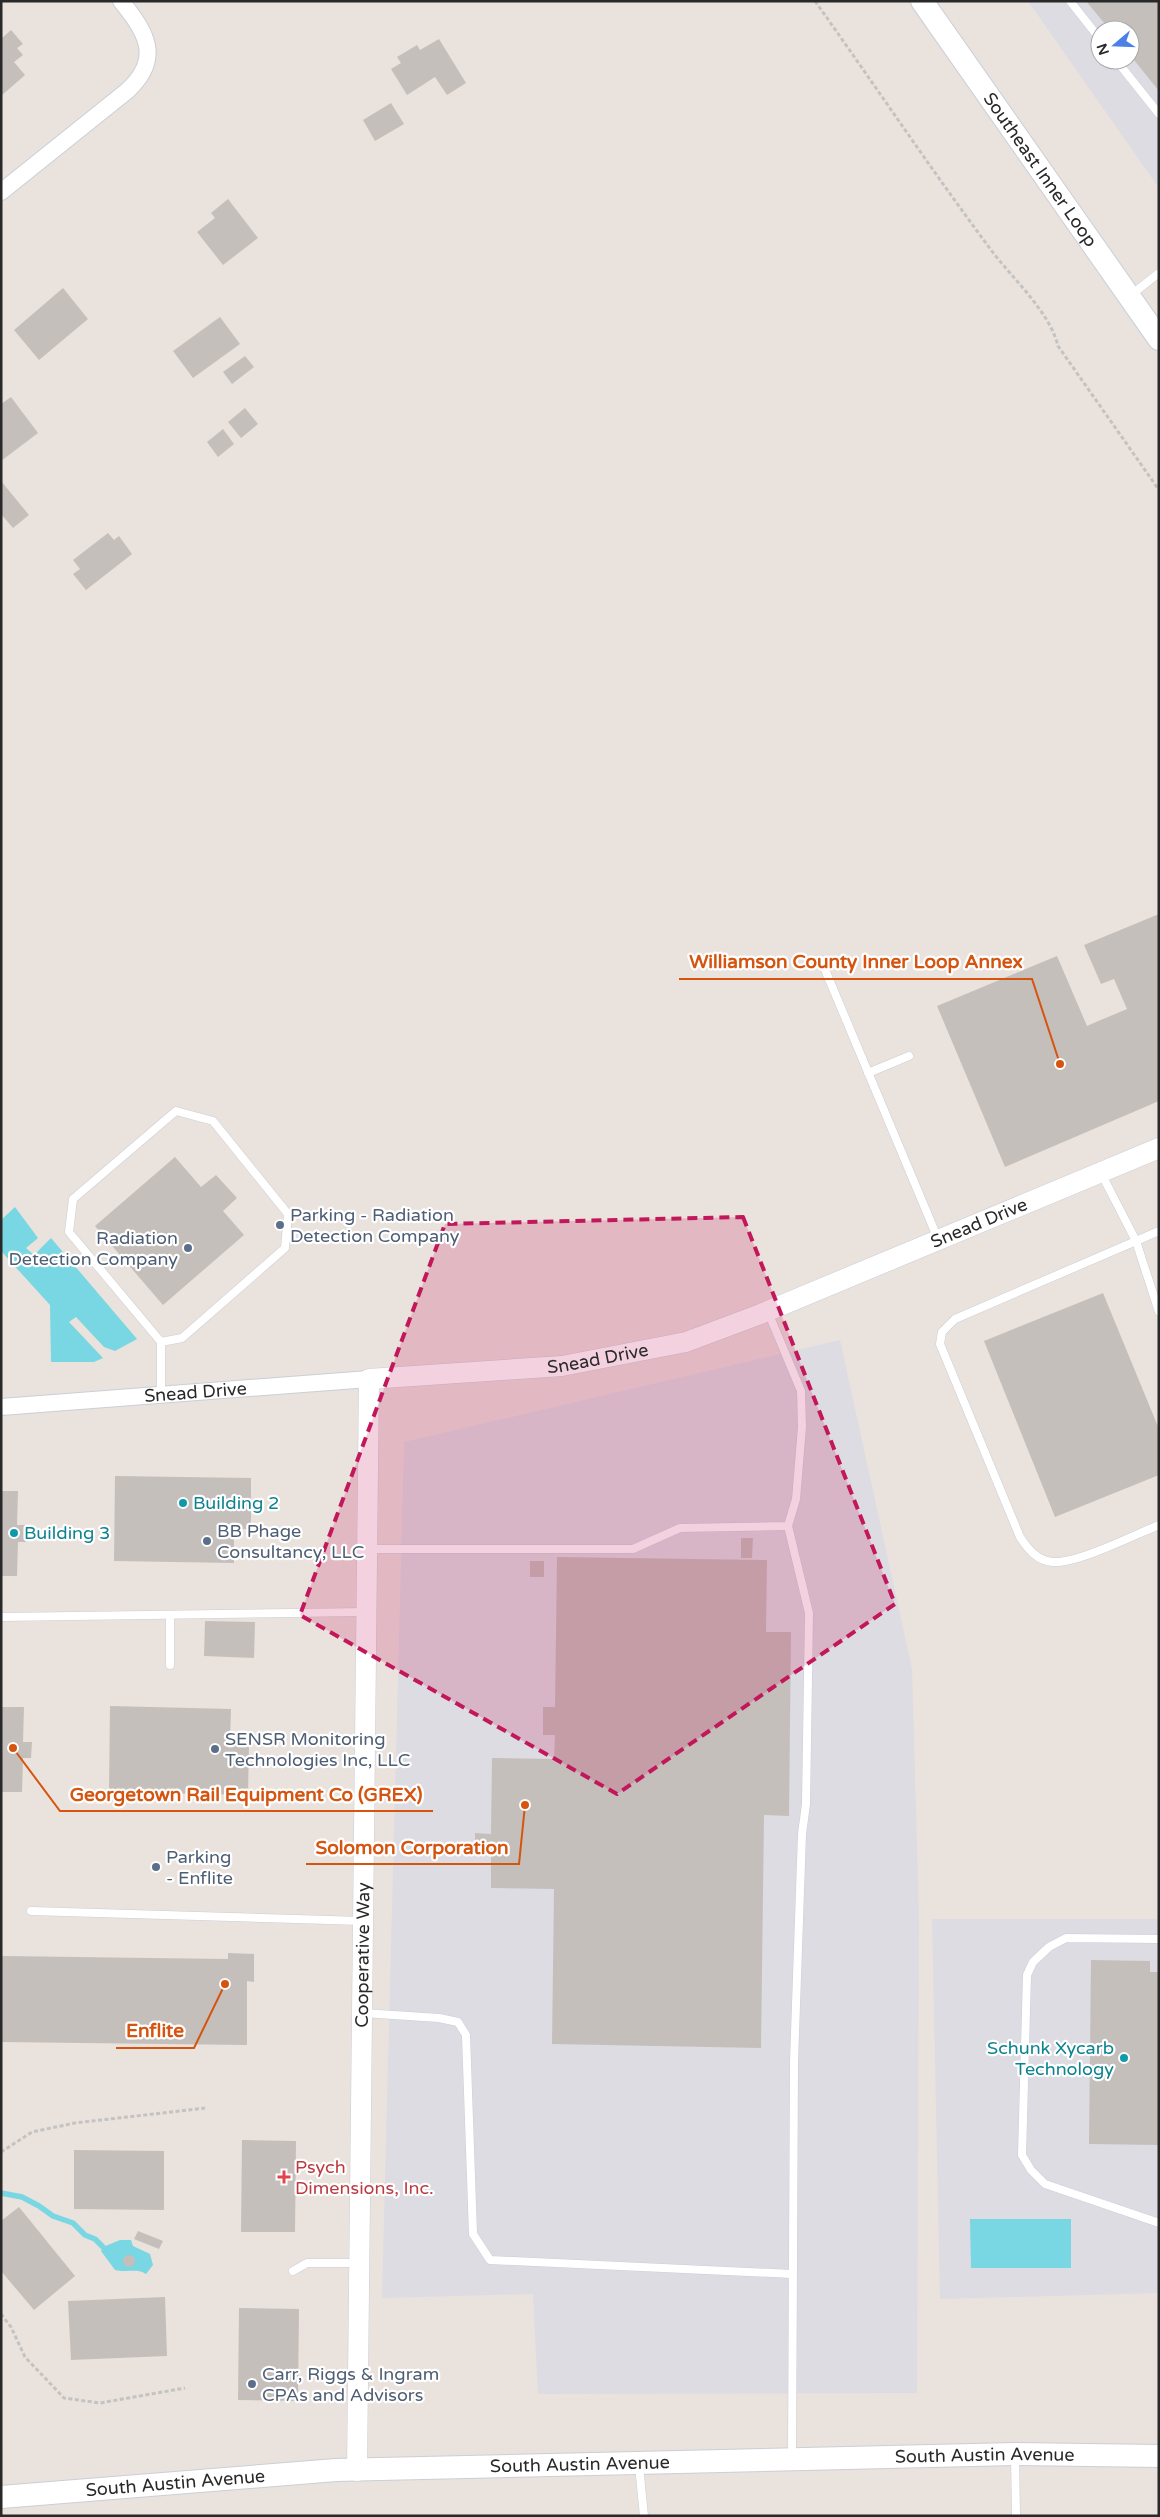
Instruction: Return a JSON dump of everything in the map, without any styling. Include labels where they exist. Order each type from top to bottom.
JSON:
[{"type":"main road","name":"Southeast Inner Loop","points":[[922,1],[1159,339]]},
{"type":"main road","name":"South Austin Avenue","points":[[1,2496],[336,2470],[1015,2454],[1159,2456]]},
{"type":"street","points":[[1,192],[129,89],[140,77],[146,62],[147,46],[144,31],[121,1]]},
{"type":"street","name":"Snead Drive","points":[[1,1407],[562,1366],[686,1342],[768,1311],[1159,1148]]},
{"type":"street","name":"Cooperative Way","points":[[357,2471],[368,1379]]},
{"type":"lane","points":[[1070,1],[1090,26]]},
{"type":"lane","points":[[1124,70],[1159,114]]},
{"type":"lane","points":[[1129,296],[1159,273]]},
{"type":"lane","points":[[821,960],[938,1239]]},
{"type":"lane","points":[[868,1073],[909,1056]]},
{"type":"lane","points":[[161,1342],[182,1338],[285,1248],[288,1214],[213,1121],[176,1111],[73,1199],[69,1232],[161,1342],[161,1395]]},
{"type":"lane","points":[[1100,1171],[1136,1241],[1159,1312]]},
{"type":"lane","points":[[1159,1231],[954,1319],[942,1332],[940,1344],[1020,1538],[1033,1555],[1051,1562],[1068,1561],[1159,1525]]},
{"type":"lane","points":[[768,1311],[801,1391],[802,1427],[796,1499],[788,1526],[808,1613],[806,1804],[802,1834],[794,2062],[792,2460]]},
{"type":"lane","points":[[366,1549],[633,1548],[680,1528],[788,1526]]},
{"type":"lane","points":[[1,1617],[365,1612]]},
{"type":"lane","points":[[170,1615],[170,1665]]},
{"type":"lane","points":[[31,1911],[362,1921]]},
{"type":"lane","points":[[1159,1939],[1066,1938],[1049,1947],[1033,1962],[1027,1975],[1022,2155],[1031,2170],[1045,2184],[1159,2223]]},
{"type":"lane","points":[[362,2013],[439,2018],[458,2022],[466,2035],[473,2234],[490,2260],[792,2274]]},
{"type":"lane","points":[[293,2270],[307,2263],[359,2263]]},
{"type":"lane","points":[[1015,2454],[1016,2516]]},
{"type":"lane","points":[[638,2464],[644,2516]]},
{"type":"path","points":[[815,1],[991,250],[1046,320],[1054,332],[1058,346],[1159,490]]},
{"type":"path","points":[[1,2152],[32,2132],[75,2123],[205,2108]]},
{"type":"path","points":[[1,2314],[10,2327],[25,2357],[64,2398],[100,2403],[185,2388]]},
{"type":"highlighted area","points":[[743,1217],[895,1604],[617,1794],[300,1615],[445,1224]]},
{"type":"shaded area","points":[[1028,1],[1159,1],[1159,188]]},
{"type":"shaded area","points":[[840,1340],[912,1669],[919,1918],[917,2393],[538,2394],[533,2294],[382,2298],[404,1442]]},
{"type":"shaded area","points":[[932,1919],[1159,1919],[1159,2293],[940,2299]]},
{"type":"water","points":[[15,1207],[38,1238],[26,1248],[34,1255],[51,1238],[137,1339],[115,1351],[104,1347],[76,1317],[69,1322],[103,1358],[94,1362],[51,1362],[50,1305],[1,1251],[1,1220]]},
{"type":"water","points":[[970,2219],[1071,2219],[1071,2268],[971,2268]]},
{"type":"water","points":[[120,2240],[131,2240],[133,2246],[150,2254],[153,2265],[146,2274],[139,2271],[115,2270],[101,2251],[103,2247]]},
{"type":"building","points":[[1086,1],[1159,1],[1159,91],[1140,67],[1140,20],[1102,20]]},
{"type":"building","points":[[11,30],[23,44],[17,48],[23,55],[14,62],[25,75],[1,96],[1,39]]},
{"type":"building","points":[[439,39],[466,83],[447,95],[435,77],[407,95],[391,69],[401,63],[397,57],[417,45],[420,50]]},
{"type":"building","points":[[391,103],[404,124],[375,141],[363,120]]},
{"type":"building","points":[[228,199],[258,238],[223,265],[197,232],[215,218],[211,213]]},
{"type":"building","points":[[63,288],[88,319],[39,360],[14,330]]},
{"type":"building","points":[[220,317],[240,344],[193,378],[173,351]]},
{"type":"building","points":[[245,356],[254,367],[232,384],[223,372]]},
{"type":"building","points":[[11,397],[38,433],[1,461],[1,404]]},
{"type":"building","points":[[245,408],[258,424],[241,438],[228,422]]},
{"type":"building","points":[[223,429],[234,444],[218,457],[207,442]]},
{"type":"building","points":[[1,481],[29,515],[13,528],[1,514]]},
{"type":"building","points":[[108,533],[114,540],[119,536],[132,554],[86,590],[73,574],[80,569],[73,560]]},
{"type":"building","points":[[1159,914],[1159,1101],[1005,1167],[937,1006],[1057,956],[1087,1026],[1127,1009],[1114,979],[1101,984],[1084,945]]},
{"type":"building","points":[[175,1157],[201,1187],[216,1175],[237,1198],[223,1211],[244,1235],[163,1305],[95,1226]]},
{"type":"building","points":[[1103,1293],[1159,1429],[1159,1475],[1055,1517],[984,1341]]},
{"type":"building","name":"Building 2","points":[[115,1476],[251,1478],[251,1529],[234,1529],[234,1563],[114,1561]]},
{"type":"building","name":"Building 3","points":[[1,1491],[18,1491],[17,1525],[26,1525],[26,1542],[18,1542],[17,1576],[1,1576]]},
{"type":"building","points":[[741,1538],[753,1538],[752,1558],[741,1558]]},
{"type":"building","points":[[557,1557],[767,1560],[766,1632],[791,1632],[789,1816],[764,1815],[761,2048],[552,2044],[554,1889],[491,1888],[491,1855],[475,1855],[475,1833],[491,1834],[492,1758],[554,1759],[555,1735],[543,1735],[543,1707],[555,1707]]},
{"type":"building","points":[[530,1561],[544,1561],[544,1577],[530,1577]]},
{"type":"building","points":[[205,1621],[255,1622],[254,1658],[204,1656]]},
{"type":"building","points":[[110,1706],[231,1709],[230,1742],[249,1743],[248,1795],[109,1792]]},
{"type":"building","points":[[1,1707],[24,1707],[23,1742],[32,1742],[31,1758],[23,1758],[22,1792],[1,1792]]},
{"type":"building","points":[[228,1953],[254,1954],[254,1982],[247,1981],[247,2045],[1,2042],[1,1956],[228,1959]]},
{"type":"building","name":"Schunk Xycarb Technology","points":[[1091,1960],[1150,1961],[1150,1972],[1159,1972],[1159,2145],[1089,2144]]},
{"type":"building","points":[[242,2140],[296,2141],[295,2232],[241,2232]]},
{"type":"building","points":[[74,2150],[164,2151],[164,2210],[74,2209]]},
{"type":"building","points":[[19,2207],[75,2276],[34,2310],[1,2271],[1,2221]]},
{"type":"building","points":[[138,2231],[163,2241],[159,2249],[134,2239]]},
{"type":"building","points":[[127,2255],[131,2255],[135,2261],[131,2267],[127,2267],[123,2263],[123,2259]]},
{"type":"building","points":[[165,2297],[167,2356],[71,2360],[68,2301]]},
{"type":"building","points":[[239,2308],[299,2309],[298,2401],[238,2400]]},
{"type":"waterway","points":[[1,2193],[22,2197],[53,2216],[73,2223],[85,2235],[95,2239],[103,2247]]},
{"type":"place","name":"Williamson County Inner Loop Annex","points":[[1060,1064]]},
{"type":"place","name":"Parking - Radiation Detection Company","points":[[280,1225]]},
{"type":"place","name":"Radiation Detection Company","points":[[188,1248]]},
{"type":"place","name":"Building 2","points":[[183,1503]]},
{"type":"place","name":"Building 3","points":[[14,1533]]},
{"type":"place","name":"BB Phage Consultancy, LLC","points":[[207,1541]]},
{"type":"place","name":"Georgetown Rail Equipment Co (GREX)","points":[[13,1748]]},
{"type":"place","name":"SENSR Monitoring Technologies Inc, LLC","points":[[215,1749]]},
{"type":"place","name":"Solomon Corporation","points":[[525,1805]]},
{"type":"place","name":"Parking - Enflite","points":[[156,1867]]},
{"type":"place","name":"Enflite","points":[[225,1984]]},
{"type":"place","name":"Schunk Xycarb Technology","points":[[1124,2058]]},
{"type":"place","name":"Psych Dimensions, Inc.","points":[[284,2177]]},
{"type":"place","name":"Carr, Riggs & Ingram CPAs and Advisors","points":[[252,2384]]}]
